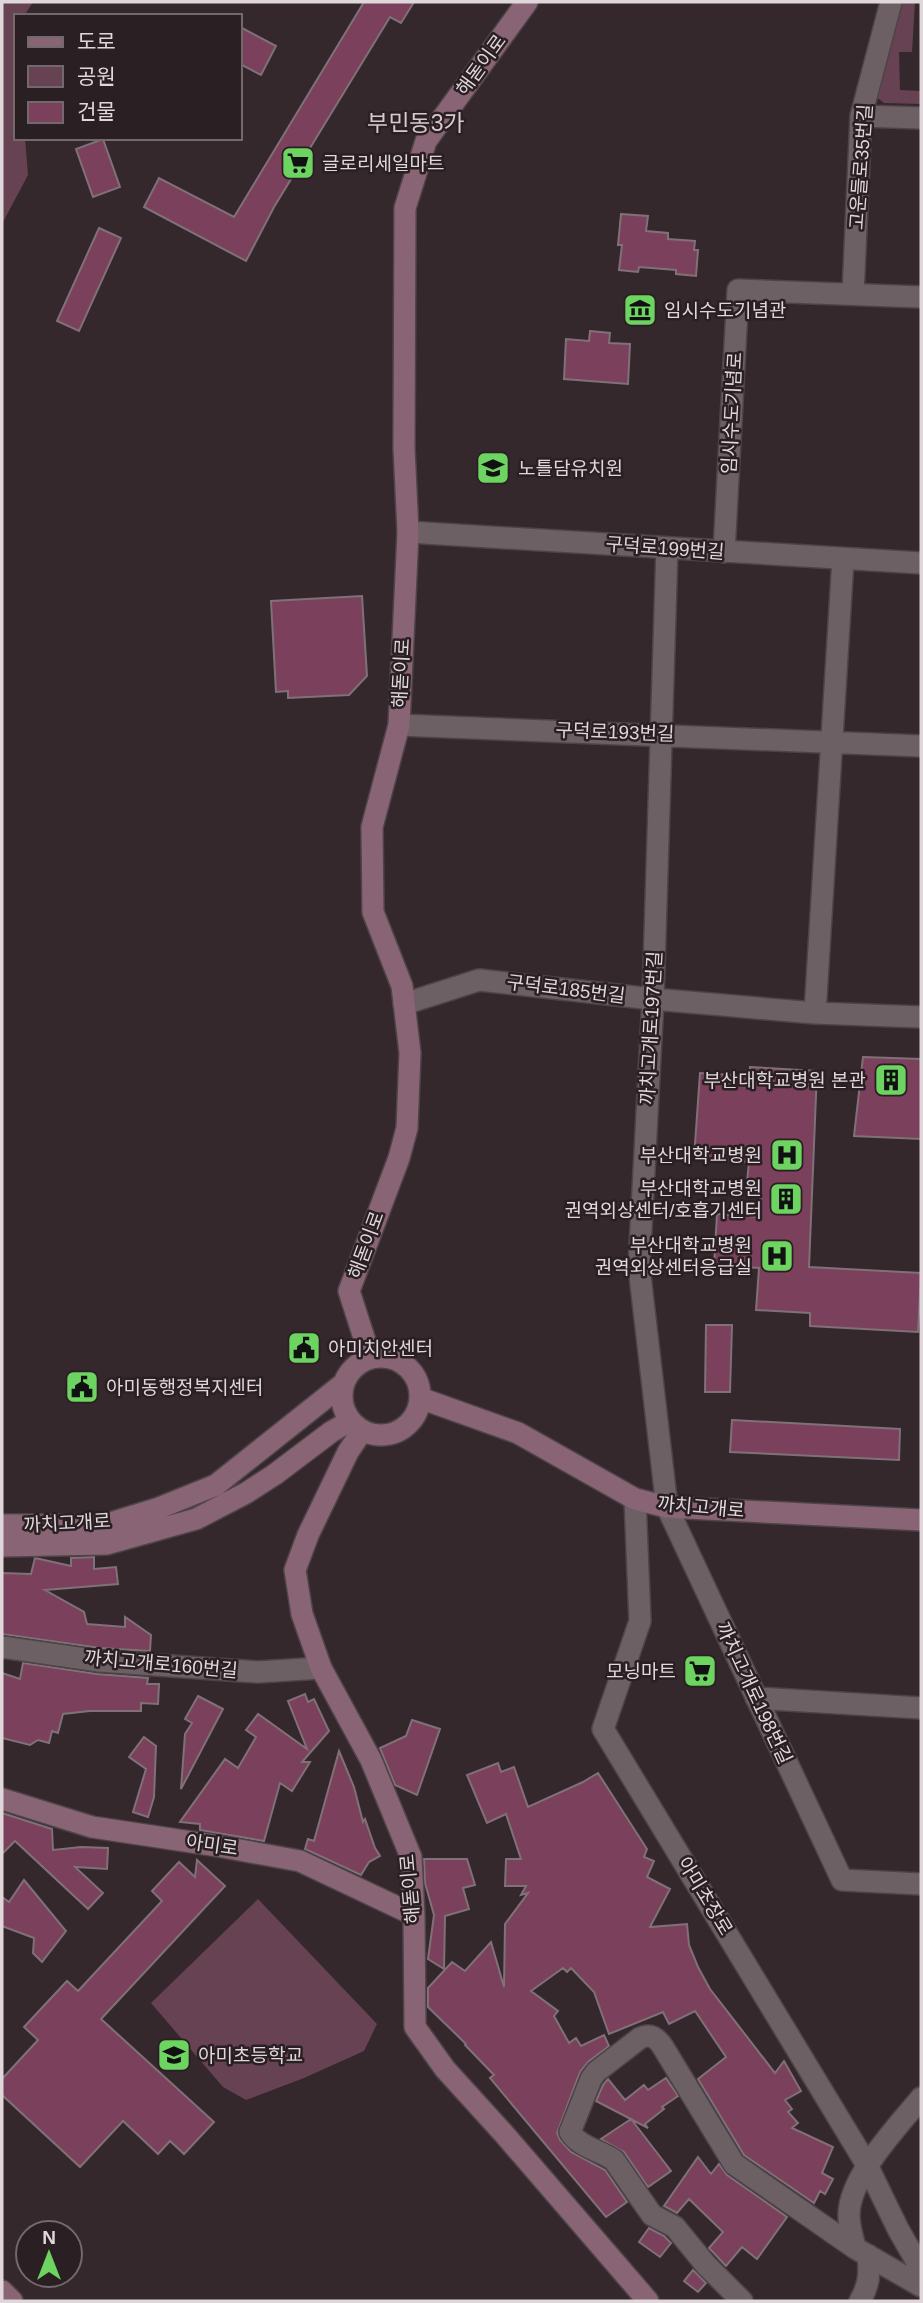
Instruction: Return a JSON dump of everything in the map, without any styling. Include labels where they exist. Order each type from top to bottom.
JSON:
[{"type":"street","name":"해돋이로","points":[[369,1359],[349,1291],[399,1157],[407,1128],[410,1053],[402,986],[373,912],[372,863],[372,827],[399,724],[408,532],[404,448],[405,208],[426,141],[527,2]]},
{"type":"street","name":"고운들로35번길","points":[[853,294],[861,116],[891,2]]},
{"type":"street","points":[[861,116],[921,118]]},
{"type":"street","name":"임시수도기념로","points":[[724,552],[738,289],[921,298]]},
{"type":"street","name":"구덕로199번길","points":[[408,532],[921,564]]},
{"type":"street","name":"까치고개로197번길","points":[[667,548],[653,999],[639,1267],[667,1507]]},
{"type":"street","points":[[815,1013],[843,559]]},
{"type":"street","name":"구덕로193번길","points":[[399,724],[921,746]]},
{"type":"street","name":"구덕로185번길","points":[[404,1004],[479,980],[815,1013],[921,1017]]},
{"type":"street","points":[[369,1359],[394,1359],[405,1365],[419,1386],[417,1411],[410,1422],[388,1435],[374,1435],[356,1426],[341,1402],[343,1384],[353,1368],[369,1359]]},
{"type":"street","name":"까치고개로","points":[[2,1525],[104,1525],[159,1508],[216,1485],[343,1384]]},
{"type":"street","name":"까치고개로","points":[[420,1398],[518,1433],[635,1499],[667,1507],[921,1520]]},
{"type":"street","name":"해돋이로","points":[[356,1426],[338,1473],[307,1535],[295,1570],[302,1614],[321,1668],[371,1760],[411,1857],[415,2027],[445,2069],[648,2301]]},
{"type":"street","points":[[2,1546],[107,1544],[196,1519],[274,1475],[331,1432],[356,1426]]},
{"type":"street","points":[[296,1457],[315,1453],[324,1456],[338,1473]]},
{"type":"street","name":"아미초장로","points":[[635,1499],[640,1621],[603,1729],[867,2165],[921,2269]]},
{"type":"street","name":"까치고개로198번길","points":[[667,1507],[842,1880],[921,1884]]},
{"type":"street","name":"까치고개로160번길","points":[[2,1647],[99,1661],[258,1672],[321,1668]]},
{"type":"street","points":[[756,1698],[921,1707]]},
{"type":"street","name":"아미로","points":[[2,1799],[92,1827],[300,1861],[414,1915]]},
{"type":"street","points":[[742,2301],[706,2265],[675,2227],[652,2215],[614,2160],[606,2154],[590,2149],[570,2132],[596,2072],[647,2035],[657,2038],[734,2164],[861,2252],[921,2286]]},
{"type":"street","points":[[860,2301],[870,2275],[849,2214],[853,2194],[867,2165],[921,2098]]},
{"type":"street","points":[[2,2291],[12,2301]]},
{"type":"green space","points":[[2,2],[33,2],[25,14],[14,14],[14,140],[25,140],[28,175],[2,224]]},
{"type":"green space","points":[[899,2],[915,2],[912,52],[899,52],[900,90],[921,91],[921,104],[884,103],[875,96]]},
{"type":"green space","points":[[258,1899],[377,2024],[364,2051],[246,2100],[223,2087],[151,2003]]},
{"type":"building","points":[[364,2],[414,2],[401,23],[390,17],[274,207],[246,261],[144,207],[159,178],[234,217]]},
{"type":"building","points":[[242,28],[276,46],[261,75],[242,65]]},
{"type":"building","points":[[103,140],[120,187],[93,197],[76,149]]},
{"type":"building","points":[[621,214],[648,216],[646,231],[668,233],[668,239],[695,241],[694,250],[698,250],[696,276],[676,274],[676,270],[639,267],[638,272],[619,270],[622,245],[618,245]]},
{"type":"building","points":[[99,228],[121,238],[79,331],[57,321]]},
{"type":"building","points":[[590,331],[610,333],[609,343],[630,344],[628,384],[564,379],[566,339],[589,341]]},
{"type":"building","points":[[362,596],[367,676],[349,695],[288,698],[288,691],[276,692],[271,601]]},
{"type":"building","name":"부산대학교병원 본관","points":[[863,1057],[921,1059],[921,1139],[854,1136]]},
{"type":"building","name":"부산대학교병원 권역외상센터/호흡기센터","points":[[750,1067],[817,1071],[809,1267],[921,1273],[918,1332],[810,1326],[810,1313],[756,1310],[759,1268],[714,1265],[717,1214],[759,1217],[761,1183],[747,1182],[749,1162],[694,1158],[700,1073],[749,1076]]},
{"type":"building","points":[[706,1325],[732,1325],[730,1392],[705,1392]]},
{"type":"building","points":[[732,1420],[900,1429],[899,1460],[730,1452]]},
{"type":"building","points":[[94,1557],[94,1569],[116,1567],[118,1584],[45,1590],[84,1612],[87,1624],[125,1627],[125,1617],[151,1635],[150,1651],[100,1648],[2,1634],[2,1573],[31,1574],[35,1558],[71,1566],[71,1558]]},
{"type":"building","points":[[23,1663],[97,1674],[148,1678],[147,1684],[159,1684],[158,1704],[141,1703],[141,1711],[63,1714],[58,1733],[52,1731],[49,1743],[38,1740],[30,1745],[2,1738],[2,1673],[20,1679]]},
{"type":"building","points":[[305,1694],[308,1702],[314,1699],[329,1731],[302,1762],[310,1762],[292,1791],[280,1783],[264,1841],[200,1830],[200,1824],[180,1822],[225,1759],[238,1768],[256,1737],[246,1730],[258,1714],[307,1749],[288,1701]]},
{"type":"building","points":[[198,1696],[223,1709],[181,1789],[185,1734],[192,1723],[185,1719]]},
{"type":"building","points":[[412,1720],[440,1729],[417,1795],[395,1785],[380,1748],[406,1736]]},
{"type":"building","points":[[144,1737],[156,1746],[154,1797],[148,1817],[133,1812],[146,1769],[129,1757]]},
{"type":"building","points":[[339,1751],[354,1787],[363,1822],[365,1819],[380,1856],[369,1862],[361,1875],[305,1849],[308,1839],[314,1841]]},
{"type":"building","points":[[498,1763],[501,1772],[514,1767],[528,1807],[598,1773],[647,1849],[644,1857],[654,1861],[647,1877],[670,1889],[650,1927],[687,1924],[689,1945],[710,1989],[775,2073],[784,2061],[801,2091],[785,2100],[792,2109],[788,2112],[798,2123],[792,2128],[833,2147],[822,2173],[833,2179],[825,2194],[820,2191],[814,2203],[744,2155],[698,2079],[726,2057],[695,2011],[669,2024],[663,2012],[609,2034],[594,1992],[571,1968],[567,1972],[563,1968],[531,1991],[558,2011],[554,2016],[569,2043],[576,2038],[581,2046],[604,2035],[609,2046],[588,2062],[580,2072],[557,2133],[571,2152],[605,2170],[627,2202],[606,2217],[490,2078],[494,2075],[428,2007],[428,1988],[452,1962],[465,1971],[491,1942],[504,1987],[505,1924],[528,1893],[521,1895],[526,1886],[505,1886],[506,1859],[521,1859],[506,1814],[487,1823],[467,1775]]},
{"type":"building","points":[[2,1813],[52,1829],[53,1850],[108,1848],[107,1869],[75,1867],[103,1893],[88,1909],[15,1841],[2,1854]]},
{"type":"building","points":[[424,1859],[467,1859],[475,1885],[463,1888],[469,1909],[445,1916],[444,1969],[428,1959],[434,1915],[425,1883]]},
{"type":"building","points":[[197,1860],[225,1886],[101,2019],[214,2122],[184,2154],[170,2141],[158,2154],[123,2121],[80,2167],[2,2095],[2,2079],[38,2040],[24,2027],[67,1981],[78,1991],[162,1901],[152,1891],[179,1862],[195,1877]]},
{"type":"building","points":[[24,1880],[66,1931],[42,1962],[33,1953],[34,1938],[2,1926],[2,1897],[9,1902]]},
{"type":"building","points":[[666,2078],[678,2096],[645,2124],[648,2128],[596,2101],[608,2079],[625,2100],[644,2085],[648,2090]]},
{"type":"building","points":[[631,2119],[671,2171],[648,2187],[624,2152],[601,2139]]},
{"type":"building","points":[[698,2157],[711,2174],[719,2164],[727,2175],[787,2217],[757,2259],[742,2247],[726,2266],[709,2248],[723,2232],[689,2199],[677,2213],[664,2206]]},
{"type":"building","points":[[649,2228],[671,2243],[660,2257],[639,2242]]},
{"type":"building","points":[[693,2270],[706,2283],[698,2292],[684,2281]]},
{"type":"place","name":"글로리세일마트","points":[[298,163]]},
{"type":"place","name":"임시수도기념관","points":[[640,310]]},
{"type":"place","name":"노틀담유치원","points":[[493,468]]},
{"type":"place","name":"부산대학교병원 본관","points":[[891,1080]]},
{"type":"place","name":"부산대학교병원","points":[[787,1155]]},
{"type":"place","name":"부산대학교병원 권역외상센터/호흡기센터","points":[[786,1199]]},
{"type":"place","name":"부산대학교병원 권역외상센터응급실","points":[[777,1256]]},
{"type":"place","name":"아미치안센터","points":[[304,1348]]},
{"type":"place","name":"아미동행정복지센터","points":[[82,1387]]},
{"type":"place","name":"모닝마트","points":[[700,1671]]},
{"type":"place","name":"아미초등학교","points":[[174,2055]]},
{"type":"district","name":"부민동3가","points":[[416,123]]}]
